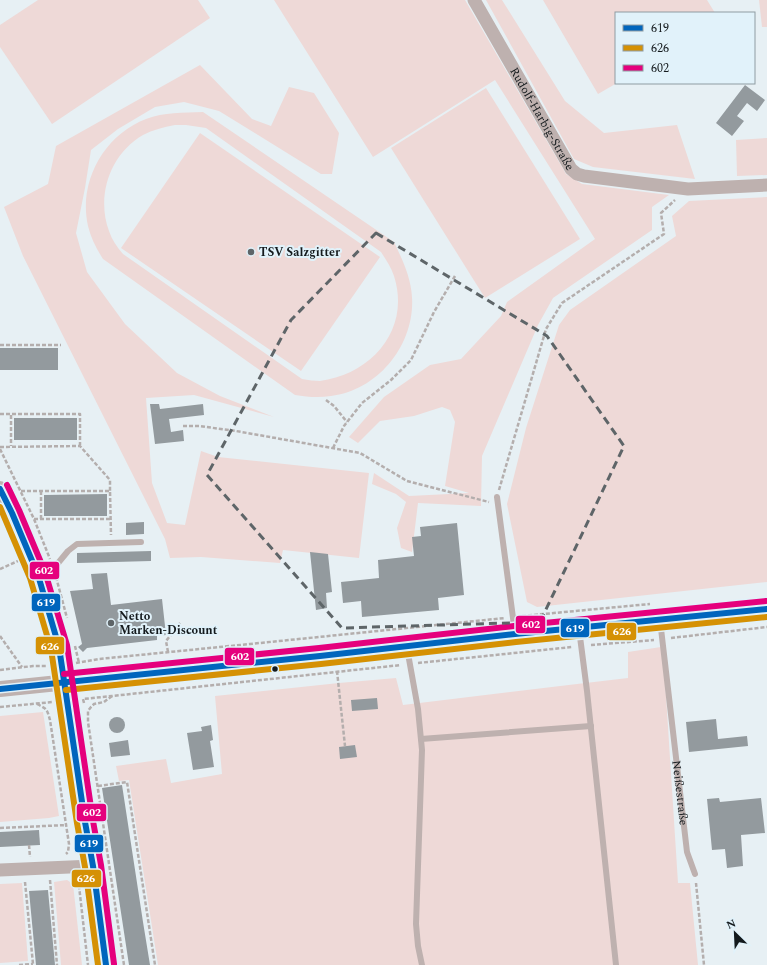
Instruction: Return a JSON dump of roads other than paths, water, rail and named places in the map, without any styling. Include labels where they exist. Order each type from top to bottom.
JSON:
[{"type":"street","name":"Rudolf-Harbig-Straße","points":[[474,0],[571,169],[577,174],[688,189],[767,185]]},
{"type":"street","points":[[0,490],[12,513],[38,575],[60,647],[85,822],[93,866],[106,965]]},
{"type":"street","points":[[0,689],[312,657],[515,634],[767,609]]},
{"type":"street","points":[[0,870],[93,866]]},
{"type":"lane","points":[[497,500],[515,634]]},
{"type":"lane","points":[[38,575],[54,568],[68,551],[77,544],[141,542]]},
{"type":"lane","name":"Neißestraße","points":[[660,620],[687,852],[695,874]]},
{"type":"lane","points":[[579,628],[591,726],[616,965]]},
{"type":"lane","points":[[407,646],[418,709],[422,750],[416,924],[418,946],[422,965]]},
{"type":"lane","points":[[421,739],[591,726]]},
{"type":"place","name":"TSV Salzgitter","points":[[251,252]]},
{"type":"place","name":"Netto Marken-Discount","points":[[111,623]]}]
